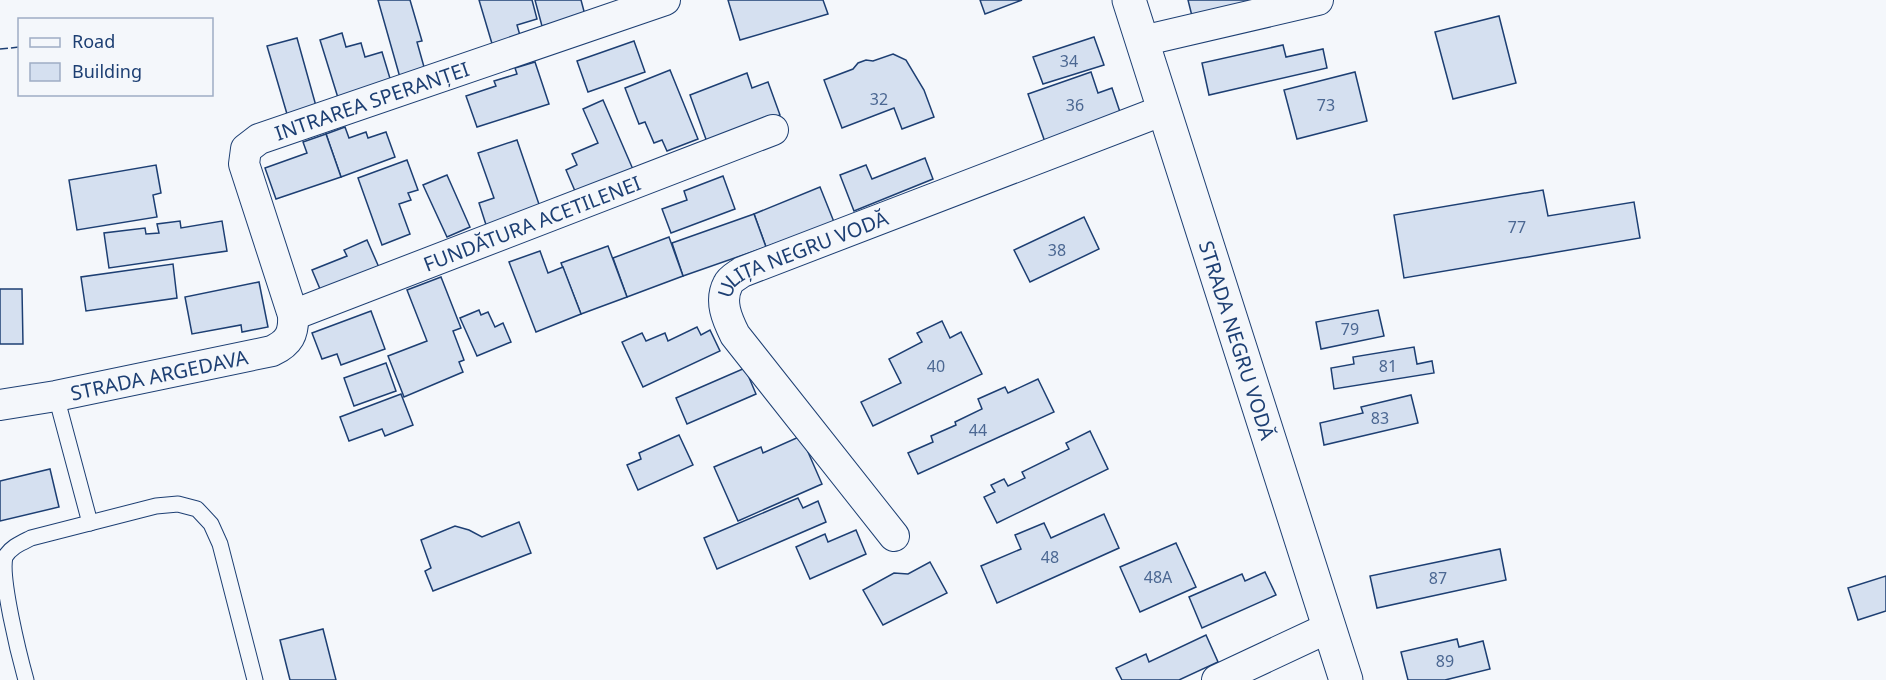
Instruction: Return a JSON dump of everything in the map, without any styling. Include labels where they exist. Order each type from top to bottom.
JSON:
[{"type":"street","name":"INTRAREA SPERANȚEI","points":[[293,315],[244,164],[246,149],[259,139],[665,0]]},
{"type":"street","name":"STRADA NEGRU VODĂ","points":[[1129,0],[1346,680]]},
{"type":"street","points":[[1142,41],[1318,0]]},
{"type":"street","name":"ULIȚA NEGRU VODĂ","points":[[894,536],[735,335],[727,319],[724,302],[728,283],[742,272],[1164,110]]},
{"type":"street","name":"FUNDĂTURA ACETILENEI","points":[[293,315],[773,130]]},
{"type":"street","name":"STRADA ARGEDAVA","points":[[0,405],[56,396],[272,351],[283,346],[290,339],[294,328],[293,315]]},
{"type":"street","points":[[1217,680],[1328,628]]},
{"type":"lane","points":[[56,396],[90,523]]},
{"type":"lane","points":[[26,680],[3,593],[1,573],[4,559],[13,547],[31,538],[156,506],[178,504],[197,509],[211,524],[220,544],[255,680]]},
{"type":"building","points":[[378,0],[410,0],[422,41],[417,42],[426,74],[401,81]]},
{"type":"building","points":[[479,0],[532,0],[537,19],[517,25],[521,39],[493,47]]},
{"type":"building","points":[[535,0],[581,0],[585,15],[542,26]]},
{"type":"building","points":[[728,0],[823,0],[828,14],[740,40]]},
{"type":"building","points":[[980,0],[1022,0],[985,14]]},
{"type":"building","points":[[1188,0],[1261,0],[1192,16]]},
{"type":"building","points":[[1499,16],[1516,83],[1453,99],[1435,32]]},
{"type":"building","points":[[342,33],[346,47],[361,43],[365,57],[382,52],[392,85],[339,101],[320,40]]},
{"type":"building","points":[[1094,37],[1104,65],[1043,84],[1033,57]]},
{"type":"building","points":[[297,38],[316,106],[287,114],[267,46]]},
{"type":"building","points":[[634,41],[645,72],[588,92],[577,61]]},
{"type":"building","points":[[1283,45],[1286,57],[1323,49],[1327,68],[1209,95],[1202,63]]},
{"type":"building","points":[[893,54],[906,60],[924,90],[934,117],[902,129],[894,108],[842,128],[824,80],[853,69],[858,63]]},
{"type":"building","points":[[535,62],[549,104],[477,127],[466,96],[496,86],[494,81],[517,74],[515,68]]},
{"type":"building","points":[[670,70],[698,139],[667,151],[662,140],[654,143],[645,122],[639,124],[625,88]]},
{"type":"building","points":[[1091,72],[1098,93],[1112,88],[1121,115],[1045,142],[1028,94]]},
{"type":"building","points":[[1355,72],[1367,121],[1297,139],[1284,90]]},
{"type":"building","points":[[747,73],[752,88],[768,82],[780,115],[707,142],[690,95]]},
{"type":"building","points":[[603,100],[635,174],[578,198],[566,170],[577,165],[572,154],[598,143],[583,109]]},
{"type":"building","points":[[345,127],[349,138],[366,132],[368,138],[386,132],[395,157],[341,177],[326,134]]},
{"type":"building","points":[[326,134],[341,177],[276,199],[265,168],[307,153],[303,142]]},
{"type":"building","points":[[517,140],[542,213],[488,231],[479,203],[494,198],[478,153]]},
{"type":"building","points":[[925,158],[933,179],[854,211],[840,175],[866,165],[872,179]]},
{"type":"building","points":[[407,160],[418,190],[408,193],[411,200],[399,204],[410,234],[382,245],[358,178]]},
{"type":"building","points":[[156,165],[161,193],[153,195],[157,217],[77,230],[69,180]]},
{"type":"building","points":[[447,175],[470,227],[447,237],[423,185]]},
{"type":"building","points":[[723,176],[735,209],[671,233],[662,209],[687,200],[684,191]]},
{"type":"building","points":[[820,187],[834,222],[766,247],[754,214]]},
{"type":"building","points":[[1543,190],[1548,216],[1634,202],[1640,238],[1404,278],[1394,215]]},
{"type":"building","points":[[754,214],[766,247],[683,276],[672,243]]},
{"type":"building","points":[[1084,217],[1099,249],[1030,282],[1014,250]]},
{"type":"building","points":[[180,221],[181,228],[222,221],[227,251],[109,268],[104,233],[145,228],[146,234],[159,233],[157,224]]},
{"type":"building","points":[[669,237],[683,276],[627,297],[613,258]]},
{"type":"building","points":[[367,240],[381,272],[323,296],[312,270],[347,256],[344,250]]},
{"type":"building","points":[[608,246],[627,297],[581,314],[561,263]]},
{"type":"building","points":[[540,251],[548,273],[563,267],[581,314],[536,332],[509,262]]},
{"type":"building","points":[[173,264],[177,298],[86,311],[81,277]]},
{"type":"building","points":[[441,277],[461,328],[453,331],[464,360],[459,362],[463,372],[404,397],[388,356],[427,341],[407,290]]},
{"type":"building","points":[[259,282],[268,327],[242,332],[241,325],[192,334],[185,297]]},
{"type":"building","points":[[0,289],[22,289],[23,344],[0,344]]},
{"type":"building","points":[[479,310],[481,315],[488,312],[495,327],[503,323],[511,342],[477,356],[460,318]]},
{"type":"building","points":[[1378,310],[1384,336],[1321,349],[1316,322]]},
{"type":"building","points":[[371,311],[385,349],[341,365],[337,354],[322,359],[312,333]]},
{"type":"building","points":[[942,321],[950,338],[961,332],[982,374],[873,426],[861,402],[901,383],[889,359],[922,342],[917,333]]},
{"type":"building","points":[[697,327],[701,335],[710,330],[720,351],[643,387],[622,342],[642,333],[646,341],[665,333],[668,341]]},
{"type":"building","points":[[1414,347],[1417,364],[1432,361],[1434,373],[1334,389],[1331,368],[1354,364],[1353,357]]},
{"type":"building","points":[[386,363],[396,391],[354,406],[344,378]]},
{"type":"building","points":[[745,368],[756,394],[687,424],[676,398]]},
{"type":"building","points":[[1038,379],[1054,412],[918,474],[908,453],[933,442],[931,436],[956,425],[955,422],[982,409],[978,399],[1005,387],[1008,393]]},
{"type":"building","points":[[401,394],[413,425],[385,436],[382,429],[349,441],[340,417]]},
{"type":"building","points":[[1411,395],[1418,423],[1324,445],[1320,423],[1363,413],[1361,407]]},
{"type":"building","points":[[1090,431],[1108,469],[997,523],[984,497],[995,492],[991,485],[1004,479],[1008,486],[1025,478],[1022,472],[1069,449],[1066,443]]},
{"type":"building","points":[[679,435],[693,465],[638,490],[627,465],[641,459],[639,453]]},
{"type":"building","points":[[801,436],[822,484],[738,521],[714,467],[761,447],[763,453]]},
{"type":"building","points":[[50,469],[59,507],[0,521],[0,481]]},
{"type":"building","points":[[798,498],[803,508],[818,501],[826,522],[717,569],[704,538]]},
{"type":"building","points":[[1104,514],[1119,548],[997,603],[981,566],[1021,549],[1015,535],[1044,523],[1051,538]]},
{"type":"building","points":[[519,522],[531,553],[433,591],[425,571],[431,568],[421,540],[455,526],[482,537]]},
{"type":"building","points":[[856,530],[866,554],[810,579],[796,547],[825,534],[828,542]]},
{"type":"building","points":[[1176,543],[1196,587],[1140,612],[1120,567]]},
{"type":"building","points":[[1500,549],[1506,580],[1377,608],[1370,576]]},
{"type":"building","points":[[930,562],[947,593],[883,625],[863,590],[894,573],[908,574]]},
{"type":"building","points":[[1265,572],[1276,595],[1202,628],[1189,597],[1242,574],[1245,581]]},
{"type":"building","points":[[1886,576],[1886,611],[1858,620],[1848,588]]},
{"type":"building","points":[[323,629],[336,680],[290,680],[280,640]]},
{"type":"building","points":[[1206,635],[1218,662],[1179,680],[1122,680],[1116,668],[1146,654],[1149,662]]},
{"type":"building","points":[[1457,639],[1459,647],[1483,641],[1490,669],[1445,680],[1408,680],[1401,652]]},
{"type":"fence","points":[[0,49],[18,47]]}]
